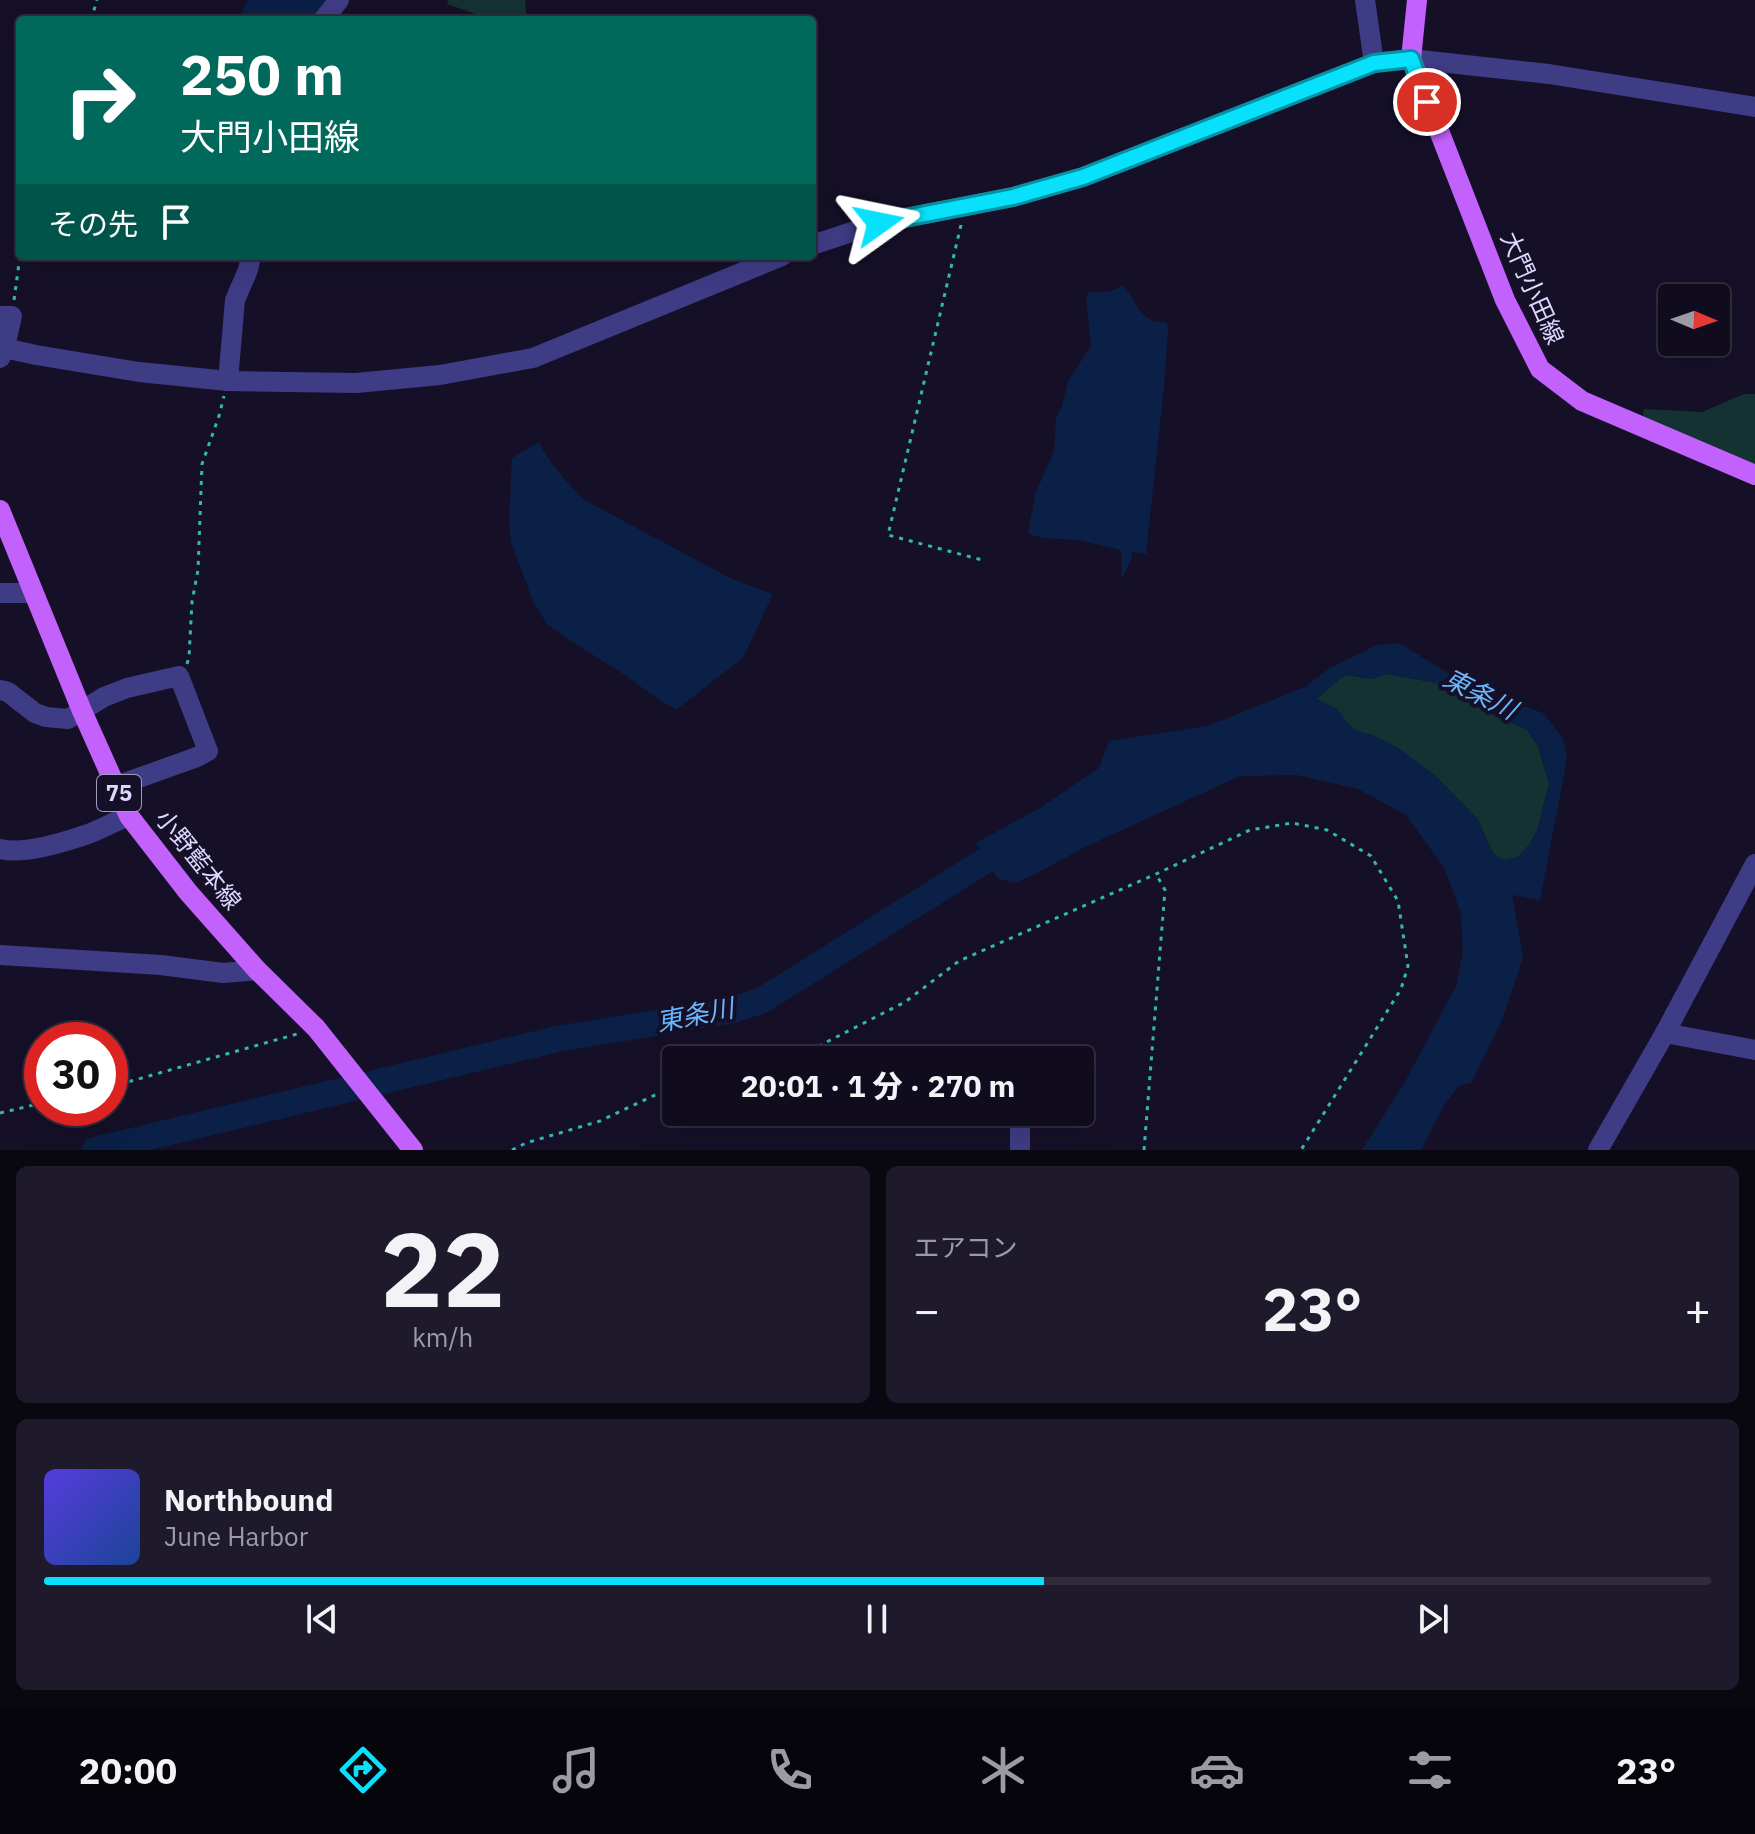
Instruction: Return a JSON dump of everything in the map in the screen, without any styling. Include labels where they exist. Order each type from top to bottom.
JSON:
[{"type":"main road","name":"大門小田線","points":[[1417,0],[1411,59],[1505,300],[1540,369],[1582,401],[1755,475]]},
{"type":"main road","name":"小野藍本線","points":[[0,510],[82,711],[129,816],[188,892],[257,970],[316,1028],[413,1150]]},
{"type":"street","points":[[326,16],[339,0]]},
{"type":"street","points":[[1365,0],[1374,63]]},
{"type":"street","points":[[816,244],[879,223],[1013,197],[1083,177],[1374,63],[1411,59],[1549,74],[1755,107]]},
{"type":"street","points":[[228,381],[235,300],[250,260]]},
{"type":"street","points":[[6,316],[2,351],[139,372],[228,381],[356,383],[440,375],[533,358],[772,260]]},
{"type":"street","points":[[0,593],[33,593]]},
{"type":"street","points":[[0,690],[8,692],[35,713],[68,719],[104,697],[127,688],[179,676],[208,751],[116,786]]},
{"type":"street","points":[[0,849],[35,849],[90,834],[129,816]]},
{"type":"street","points":[[1598,1150],[1665,1033],[1755,864]]},
{"type":"street","points":[[0,955],[161,965],[223,973],[257,970]]},
{"type":"street","points":[[1665,1033],[1755,1050]]},
{"type":"street","points":[[1020,1126],[1020,1150]]},
{"type":"path","points":[[965,205],[888,535],[986,561]]},
{"type":"path","points":[[6,316],[19,260]]},
{"type":"path","points":[[179,676],[189,657],[192,602],[198,570],[202,464],[228,381]]},
{"type":"path","points":[[819,1046],[905,1002],[959,961],[1250,830],[1292,823],[1327,830],[1371,856],[1398,901],[1408,966],[1401,989],[1301,1150]]},
{"type":"path","points":[[1144,1150],[1165,890],[1156,874]]},
{"type":"path","points":[[128,1082],[316,1028]]},
{"type":"path","points":[[512,1150],[600,1121],[662,1092]]},
{"type":"path","points":[[0,1113],[24,1107]]},
{"type":"green space","points":[[448,0],[525,0],[527,16],[482,16],[447,4]]},
{"type":"green space","points":[[1744,394],[1755,394],[1755,464],[1642,421],[1644,409],[1702,412]]},
{"type":"green space","points":[[1387,674],[1448,685],[1485,712],[1527,730],[1538,746],[1549,784],[1537,831],[1518,857],[1503,860],[1493,853],[1477,818],[1375,736],[1356,731],[1337,709],[1316,699],[1342,677],[1349,675],[1371,679]]},
{"type":"water","points":[[248,0],[327,0],[314,16],[240,16]]},
{"type":"water","points":[[1122,286],[1148,318],[1167,323],[1168,329],[1146,554],[1132,552],[1122,579],[1121,550],[1028,534],[1035,495],[1054,451],[1056,418],[1068,381],[1091,346],[1086,298],[1090,292],[1107,292]]},
{"type":"water","points":[[539,442],[548,459],[586,501],[732,579],[773,594],[743,658],[677,709],[548,625],[533,601],[511,542],[509,524],[512,458]]},
{"type":"water","points":[[1399,643],[1469,686],[1543,713],[1563,738],[1567,759],[1540,900],[1512,895],[1523,958],[1502,1020],[1471,1083],[1460,1085],[1445,1103],[1421,1150],[1362,1150],[1405,1082],[1457,984],[1463,950],[1461,914],[1445,869],[1406,815],[1358,789],[1297,775],[1240,776],[1014,883],[997,878],[976,843],[1040,808],[1099,768],[1109,741],[1208,726],[1305,687],[1330,668],[1377,645]],"holes":[[[1387,674],[1448,685],[1485,712],[1527,730],[1538,746],[1549,784],[1537,831],[1518,857],[1503,860],[1493,853],[1477,818],[1435,775],[1397,747],[1356,731],[1337,709],[1317,699],[1342,677],[1349,675],[1371,679]]]},
{"type":"waterway","name":"東条川","points":[[95,1150],[557,1039],[729,1011],[761,1001],[1015,842]]},
{"type":"route","points":[[879,223],[1013,197],[1083,177],[1374,63],[1411,59],[1427,102]]}]
